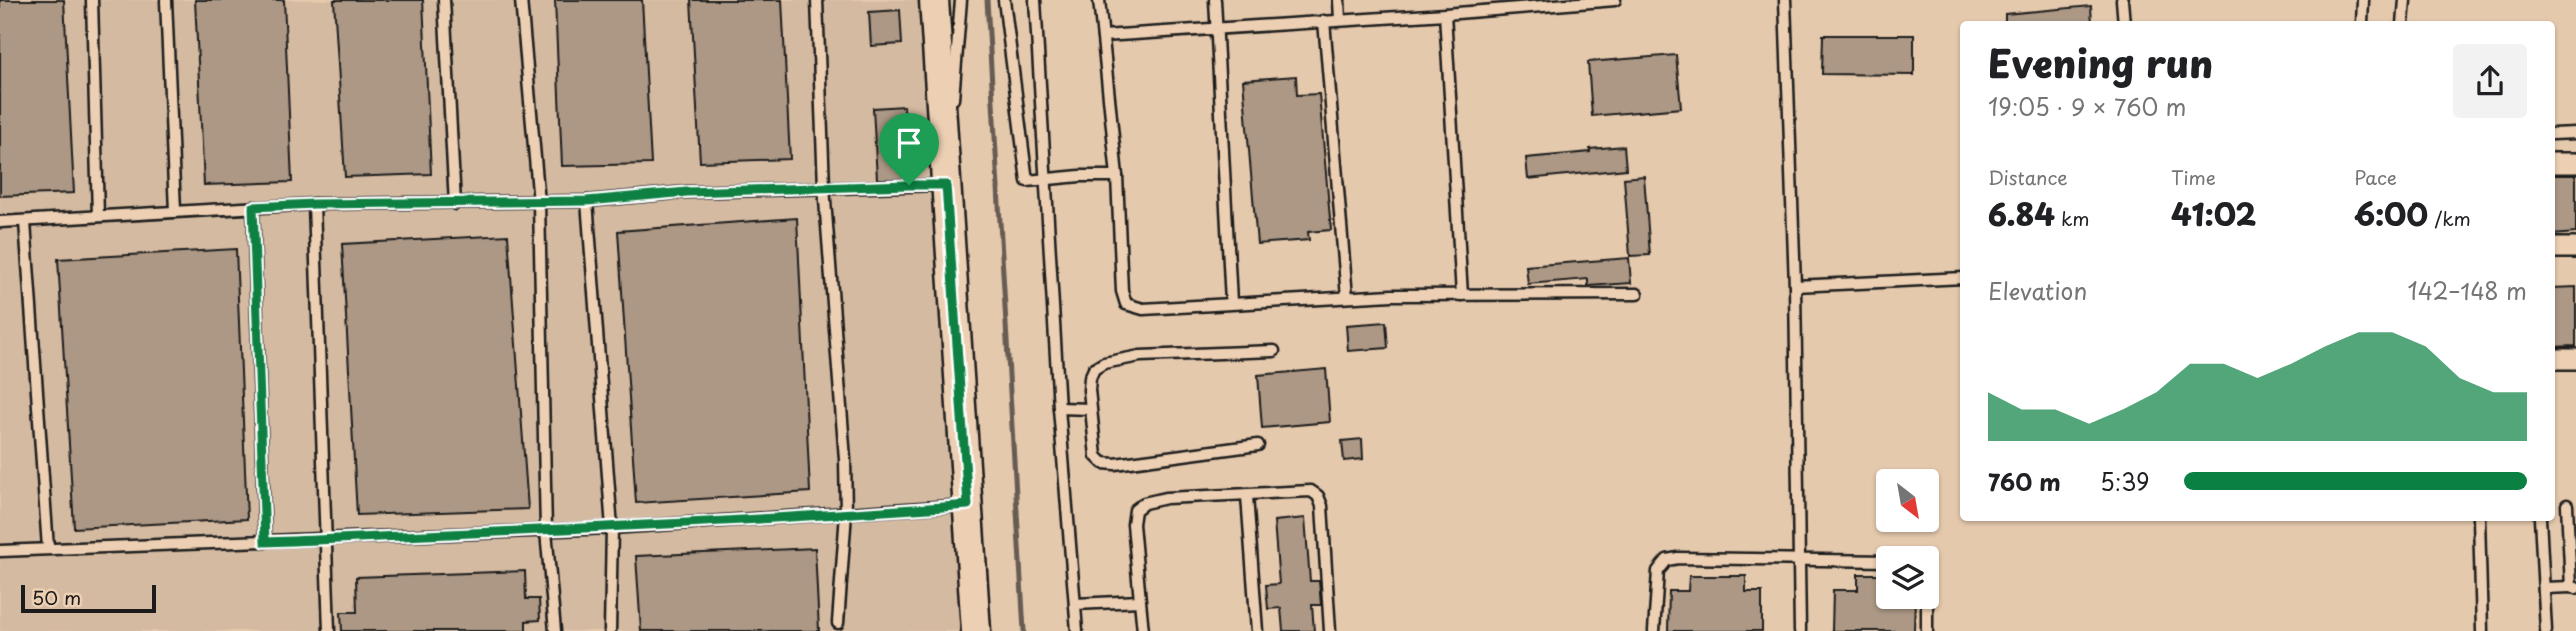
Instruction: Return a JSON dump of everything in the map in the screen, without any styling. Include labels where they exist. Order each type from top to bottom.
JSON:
[{"type":"street","points":[[934,0],[976,631]]},
{"type":"street","points":[[2555,163],[2576,163]]},
{"type":"street","points":[[2555,248],[2576,248]]},
{"type":"street","points":[[2555,359],[2576,359]]},
{"type":"lane","points":[[92,0],[98,216]]},
{"type":"lane","points":[[166,0],[175,211]]},
{"type":"lane","points":[[444,0],[455,204]]},
{"type":"lane","points":[[521,0],[539,202],[546,531],[555,631]]},
{"type":"lane","points":[[817,0],[824,187],[845,459],[846,513],[838,623]]},
{"type":"lane","points":[[0,222],[314,204],[587,201],[687,192],[946,185],[961,0]]},
{"type":"lane","points":[[1004,0],[1027,181],[1117,176]]},
{"type":"lane","points":[[1035,0],[1059,408],[1077,631]]},
{"type":"lane","points":[[1099,0],[1117,176],[1122,291],[1126,304],[1143,309],[1347,297],[1637,294]]},
{"type":"lane","points":[[1214,0],[1231,302]]},
{"type":"lane","points":[[1339,0],[1339,20]]},
{"type":"lane","points":[[1103,36],[1446,14],[1615,0]]},
{"type":"lane","points":[[1785,0],[1796,286],[1800,631]]},
{"type":"lane","points":[[2122,0],[2124,21]]},
{"type":"lane","points":[[2362,21],[2363,0]]},
{"type":"lane","points":[[2403,21],[2405,0]]},
{"type":"lane","points":[[1446,14],[1462,295]]},
{"type":"lane","points":[[1324,20],[1347,297]]},
{"type":"lane","points":[[2555,134],[2576,133]]},
{"type":"lane","points":[[587,201],[611,528],[610,631]]},
{"type":"lane","points":[[314,204],[329,631]]},
{"type":"lane","points":[[253,207],[265,542]]},
{"type":"lane","points":[[25,222],[48,548]]},
{"type":"lane","points":[[1796,286],[1960,278]]},
{"type":"lane","points":[[1258,445],[1115,464],[1103,463],[1096,456],[1090,409],[1090,378],[1094,369],[1104,363],[1140,356],[1274,351]]},
{"type":"lane","points":[[1059,408],[1090,409]]},
{"type":"lane","points":[[1143,631],[1133,524],[1135,510],[1144,503],[1166,498],[1311,491],[1318,496],[1322,506],[1331,631]]},
{"type":"lane","points":[[1247,496],[1257,631]]},
{"type":"lane","points":[[0,551],[611,528],[968,505]]},
{"type":"lane","points":[[2544,588],[2573,587],[2567,505]]},
{"type":"lane","points":[[2479,521],[2482,631]]},
{"type":"lane","points":[[2540,521],[2546,631]]},
{"type":"lane","points":[[1654,631],[1658,571],[1667,560],[1798,558],[1876,561]]},
{"type":"lane","points":[[1075,604],[1140,601]]},
{"type":"lane","points":[[1927,609],[1927,631]]},
{"type":"shaded area","points":[[0,0],[931,0],[959,631],[0,631]]},
{"type":"building","points":[[0,0],[64,0],[74,193],[0,196]]},
{"type":"building","points":[[195,0],[284,0],[292,182],[204,185]]},
{"type":"building","points":[[334,0],[423,0],[431,174],[345,177]]},
{"type":"building","points":[[555,0],[642,0],[651,164],[562,166]]},
{"type":"building","points":[[691,0],[782,0],[790,159],[700,162]]},
{"type":"building","points":[[2091,6],[2092,21],[2005,21],[2005,14]]},
{"type":"building","points":[[900,10],[902,44],[871,46],[869,12]]},
{"type":"building","points":[[1823,35],[1914,35],[1914,75],[1822,74]]},
{"type":"building","points":[[1676,55],[1681,108],[1592,116],[1588,62]]},
{"type":"building","points":[[1296,76],[1297,95],[1319,94],[1331,230],[1308,232],[1309,240],[1257,244],[1243,80]]},
{"type":"building","points":[[904,106],[908,179],[877,179],[873,108]]},
{"type":"building","points":[[1624,146],[1626,169],[1528,179],[1526,158]]},
{"type":"building","points":[[2555,175],[2576,175],[2576,233],[2555,235]]},
{"type":"building","points":[[1644,176],[1650,255],[1630,256],[1624,178]]},
{"type":"building","points":[[797,218],[810,492],[636,503],[618,231]]},
{"type":"building","points":[[508,235],[528,509],[357,515],[342,244]]},
{"type":"building","points":[[236,249],[247,519],[74,528],[58,259]]},
{"type":"building","points":[[1629,258],[1631,283],[1588,286],[1588,279],[1528,284],[1526,266]]},
{"type":"building","points":[[2576,287],[2576,346],[2555,347],[2555,288]]},
{"type":"building","points":[[1386,322],[1388,348],[1348,351],[1346,325]]},
{"type":"building","points":[[1326,369],[1330,422],[1262,428],[1258,375]]},
{"type":"building","points":[[1362,439],[1363,459],[1344,461],[1342,441]]},
{"type":"building","points":[[1305,518],[1310,581],[1319,581],[1321,605],[1312,605],[1314,631],[1283,631],[1281,608],[1268,609],[1266,585],[1279,584],[1274,521]]},
{"type":"building","points":[[815,548],[819,631],[641,631],[636,556]]},
{"type":"building","points":[[525,571],[526,599],[539,599],[540,620],[526,621],[526,631],[342,631],[341,612],[357,612],[356,577]]},
{"type":"building","points":[[1858,574],[1876,574],[1876,609],[1915,609],[1914,631],[1832,631],[1833,590],[1858,590]]},
{"type":"building","points":[[1689,576],[1746,576],[1746,592],[1762,592],[1762,631],[1668,631],[1669,591],[1688,591]]},
{"type":"waterway","points":[[987,0],[1024,631]]},
{"type":"route","points":[[909,185],[946,185],[968,505],[799,518],[611,528],[265,542],[253,207],[587,201],[687,192],[909,185]]}]
